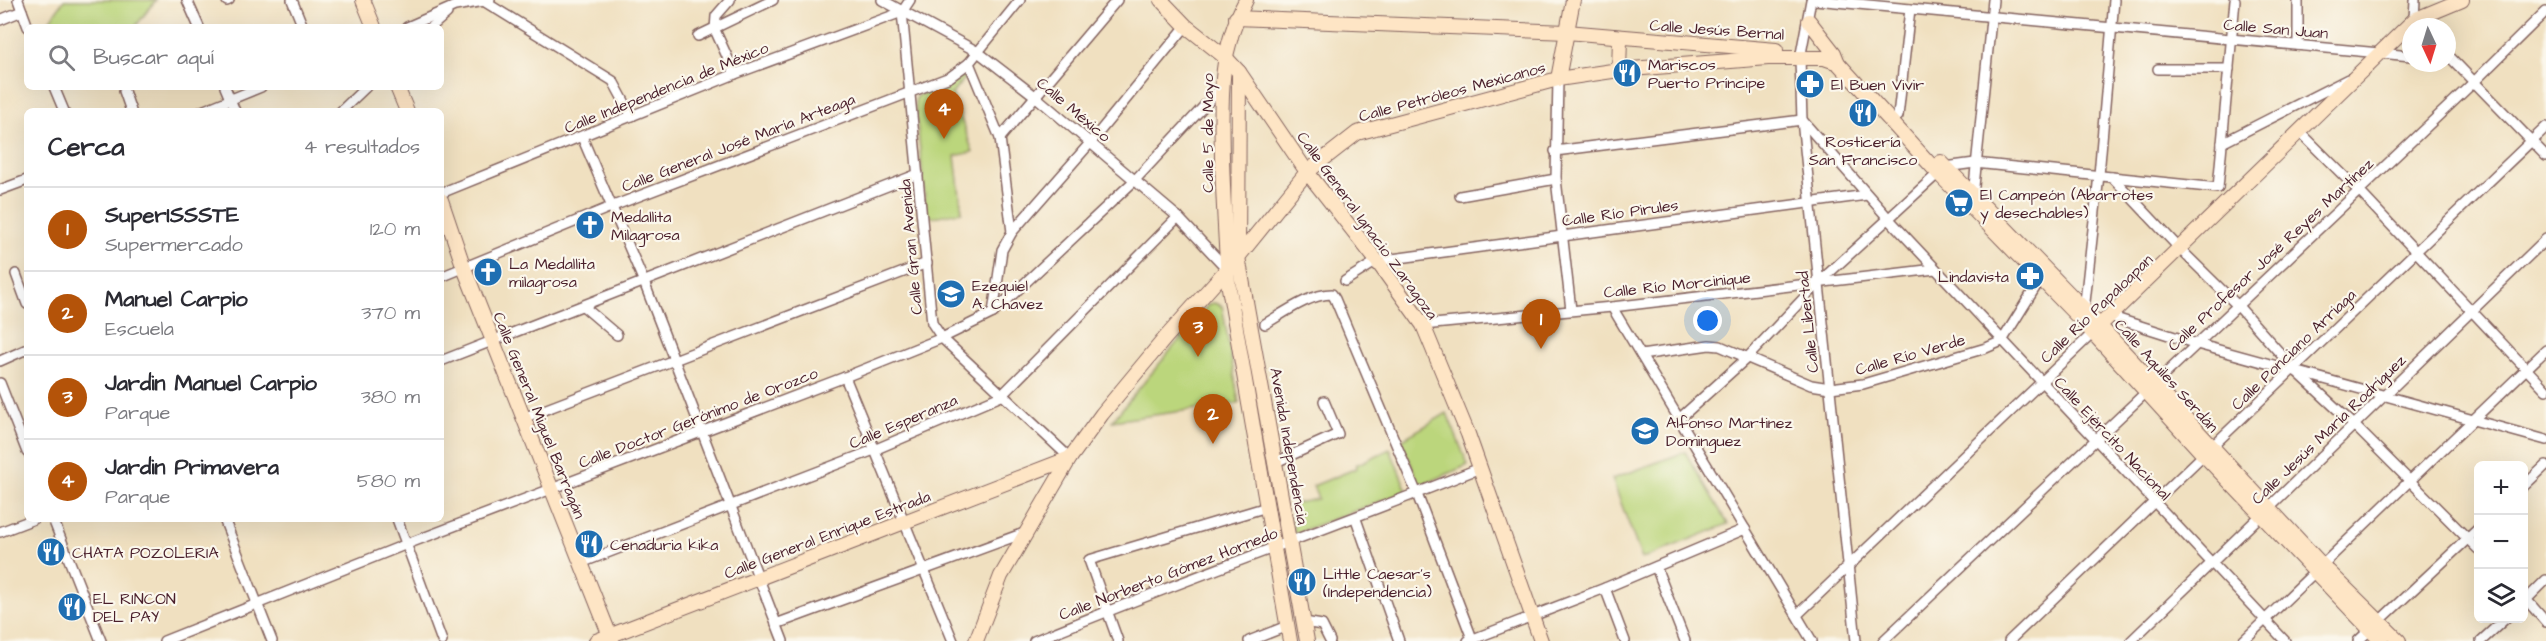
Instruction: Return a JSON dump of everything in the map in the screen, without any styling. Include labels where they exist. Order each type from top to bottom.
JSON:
[{"type":"street","points":[[18,0],[27,24]]},
{"type":"street","points":[[187,0],[198,24]]},
{"type":"street","points":[[292,0],[302,24]]},
{"type":"street","points":[[363,0],[373,24]]},
{"type":"street","points":[[730,0],[716,16],[715,30],[735,74]]},
{"type":"street","points":[[698,36],[715,30],[773,0]]},
{"type":"street","name":"Calle México","points":[[882,0],[978,52],[1035,96],[1178,217],[1227,269]]},
{"type":"street","points":[[902,12],[910,0]]},
{"type":"street","name":"Calle General José María Arteaga","points":[[444,276],[613,206],[950,77],[969,63],[1020,0]]},
{"type":"street","points":[[1000,138],[1117,0]]},
{"type":"street","name":"Calle General Ignacio Zaragoza","points":[[1161,0],[1186,26],[1225,57],[1239,72],[1308,172],[1377,261],[1422,325],[1468,434],[1541,641]]},
{"type":"street","name":"Calle 5 de Mayo","points":[[1227,269],[1220,89],[1225,57],[1236,18],[1246,0]]},
{"type":"street","points":[[1571,310],[1556,179],[1556,150],[1558,79],[1573,0]]},
{"type":"street","name":"Calle San Juan","points":[[1813,0],[2402,55]]},
{"type":"street","name":"Calle Libertad","points":[[1813,0],[1800,55],[1802,120],[1856,641]]},
{"type":"street","points":[[1973,201],[1993,0]]},
{"type":"street","points":[[2083,315],[2099,176],[2114,0]]},
{"type":"street","points":[[2218,188],[2235,0]]},
{"type":"street","points":[[2298,0],[2298,45]]},
{"type":"street","points":[[2415,0],[2417,18]]},
{"type":"street","points":[[2427,18],[2462,0]]},
{"type":"street","points":[[2544,0],[2544,13]]},
{"type":"street","points":[[413,24],[458,3],[488,1],[613,81],[632,116]]},
{"type":"street","points":[[434,24],[458,3]]},
{"type":"street","points":[[1895,118],[1910,9]]},
{"type":"street","points":[[0,20],[22,11]]},
{"type":"street","name":"Calle Independencia de México","points":[[444,192],[735,74],[902,12]]},
{"type":"street","name":"Calle Gran Avenida","points":[[902,12],[932,323],[942,338],[1001,396],[1070,458]]},
{"type":"street","name":"Calle Profesor José Reyes Martínez","points":[[1883,641],[2474,82],[2544,13]]},
{"type":"street","name":"Calle Jesús Bernal","points":[[1236,18],[1567,32],[1800,55]]},
{"type":"street","name":"Calle Aquiles Serdán","points":[[1809,21],[1836,58],[1845,61],[1941,170],[2083,315],[2101,325],[2151,388],[2207,451],[2318,569],[2374,624],[2399,641]]},
{"type":"street","points":[[993,313],[1002,250],[1012,232],[1091,142],[1186,26]]},
{"type":"street","name":"Calle Río Papaloapan","points":[[1797,615],[2042,384],[2299,131],[2380,53],[2402,35]]},
{"type":"street","points":[[1619,70],[1620,38]]},
{"type":"street","points":[[1800,55],[1836,58]]},
{"type":"street","name":"Calle Petróleos Mexicanos","points":[[976,641],[1001,576],[1070,458],[1102,414],[1308,172],[1358,133],[1558,79],[1619,70],[1800,55]]},
{"type":"street","points":[[969,63],[1000,138],[1012,232]]},
{"type":"street","points":[[2456,65],[2546,156]]},
{"type":"street","points":[[2158,69],[2229,69]]},
{"type":"street","name":"Calle 5 de Mayo","points":[[1238,257],[1239,72]]},
{"type":"street","points":[[2222,143],[2361,73]]},
{"type":"street","name":"Calle Doctor Gerónimo de Orozco","points":[[164,641],[407,544],[942,338],[993,313],[1135,180],[1220,89]]},
{"type":"street","points":[[55,90],[63,108]]},
{"type":"street","points":[[226,90],[235,108]]},
{"type":"street","points":[[209,108],[254,90]]},
{"type":"street","points":[[344,108],[363,90]]},
{"type":"street","points":[[398,90],[405,108]]},
{"type":"street","points":[[124,91],[130,108]]},
{"type":"street","points":[[2310,99],[2320,111]]},
{"type":"street","points":[[1556,150],[1802,120]]},
{"type":"street","name":"Calle Ejército Nacional","points":[[1802,120],[1935,269],[2285,641]]},
{"type":"street","name":"Calle Ponciano Arriaga","points":[[2009,641],[2546,127]]},
{"type":"street","points":[[2299,131],[2359,191],[2546,390]]},
{"type":"street","points":[[582,137],[644,282],[783,641]]},
{"type":"street","points":[[1679,419],[1748,357],[1818,283],[1941,170],[1976,163],[2218,188],[2230,199]]},
{"type":"street","points":[[444,360],[918,174]]},
{"type":"street","points":[[2112,177],[2238,306],[2294,369],[2353,424],[2474,545]]},
{"type":"street","points":[[1460,196],[1556,179]]},
{"type":"street","points":[[0,190],[24,181]]},
{"type":"street","name":"Calle Río Pirules","points":[[1377,261],[1868,195]]},
{"type":"street","name":"Calle General Miguel Barragán","points":[[444,209],[464,268],[611,638]]},
{"type":"street","name":"Calle Esperanza","points":[[581,563],[874,450],[1001,396],[1178,217]]},
{"type":"street","name":"Calle Jesús María Rodríguez","points":[[2131,641],[2546,238]]},
{"type":"street","name":"Avenida Independencia","points":[[1238,257],[1307,641]]},
{"type":"street","points":[[1345,281],[1377,261]]},
{"type":"street","points":[[523,418],[673,358],[927,263]]},
{"type":"street","name":"Avenida Independencia","points":[[1227,269],[1290,641]]},
{"type":"street","name":"Calle Río Morcinique","points":[[1422,325],[1935,269]]},
{"type":"street","points":[[16,274],[24,296]]},
{"type":"street","points":[[2002,341],[2043,274]]},
{"type":"street","points":[[1265,324],[1301,303],[1325,294],[1332,294],[1417,494],[1471,640],[1605,588],[1745,529]]},
{"type":"street","points":[[583,306],[617,335]]},
{"type":"street","points":[[1612,306],[1812,641]]},
{"type":"street","points":[[2101,325],[2197,344],[2294,369],[2383,396],[2546,440]]},
{"type":"street","name":"Calle Río Verde","points":[[1641,355],[1709,345],[1720,346],[1811,385],[1830,388],[1863,384],[1986,348],[2002,341]]},
{"type":"street","points":[[0,361],[24,350]]},
{"type":"street","points":[[2243,641],[2546,350]]},
{"type":"street","points":[[845,376],[953,641]]},
{"type":"street","points":[[0,383],[24,444]]},
{"type":"street","points":[[1276,462],[1338,434],[1324,401]]},
{"type":"street","name":"Calle General Enrique Estrada","points":[[596,641],[611,638],[1070,458]]},
{"type":"street","points":[[2528,481],[2546,465]]},
{"type":"street","name":"Calle Norberto Gómez Hornedo","points":[[1034,641],[1107,611],[1356,519],[1480,468]]},
{"type":"street","points":[[1118,641],[1089,561],[1267,507]]},
{"type":"street","points":[[1356,519],[1398,641]]},
{"type":"street","points":[[0,532],[26,522]]},
{"type":"street","points":[[54,522],[100,641]]},
{"type":"street","points":[[225,522],[272,641]]},
{"type":"street","points":[[398,522],[442,641]]},
{"type":"street","points":[[776,624],[1027,532]]},
{"type":"street","points":[[2358,641],[2474,534]]},
{"type":"street","points":[[1656,567],[1685,641]]},
{"type":"street","points":[[2528,596],[2546,580]]},
{"type":"street","points":[[1605,588],[1625,641]]},
{"type":"street","points":[[2528,604],[2546,622]]},
{"type":"street","points":[[1304,622],[1322,625],[1330,641]]},
{"type":"street","points":[[2481,641],[2501,623]]},
{"type":"street","name":"Calle Aquiles Serdán","points":[[2374,624],[2381,641]]},
{"type":"street","points":[[1248,641],[1287,626]]},
{"type":"green space","points":[[64,0],[156,0],[137,24],[47,24]]},
{"type":"green space","points":[[960,75],[965,77],[952,94],[973,152],[955,156],[962,212],[927,218],[915,102],[917,96]]},
{"type":"green space","points":[[1209,304],[1222,306],[1239,403],[1112,421]]},
{"type":"green space","points":[[1447,413],[1468,465],[1420,486],[1401,440]]},
{"type":"green space","points":[[1390,449],[1407,491],[1294,534],[1291,504],[1318,499],[1313,486],[1357,468],[1356,465]]},
{"type":"green space","points":[[1685,452],[1728,524],[1642,559],[1612,479]]},
{"type":"place","name":"Mariscos Puerto Príncipe","points":[[1627,73]]},
{"type":"place","name":"El Buen Vivir","points":[[1810,84]]},
{"type":"place","name":"Rosticería San Francisco","points":[[1863,113]]},
{"type":"place","name":"Jardin Primavera","points":[[944,139]]},
{"type":"place","name":"El Campeón (Abarrotes y desechables)","points":[[1959,203]]},
{"type":"place","name":"Medallita Milagrosa","points":[[590,225]]},
{"type":"place","name":"La Medallita milagrosa","points":[[488,272]]},
{"type":"place","name":"Lindavista","points":[[2030,276]]},
{"type":"place","name":"Ezequiel A. Chavez","points":[[951,294]]},
{"type":"place","name":"SuperISSSTE","points":[[1541,349]]},
{"type":"place","name":"Jardin Manuel Carpio","points":[[1198,357]]},
{"type":"place","name":"Alfonso Martinez Dominguez","points":[[1645,431]]},
{"type":"place","name":"Manuel Carpio","points":[[1213,444]]},
{"type":"place","name":"Cenaduria kika","points":[[589,544]]},
{"type":"place","name":"CHATA POZOLERIA","points":[[51,552]]},
{"type":"place","name":"Little Caesar's (Independencia)","points":[[1302,582]]},
{"type":"place","name":"EL RINCON DEL PAY","points":[[72,607]]}]
